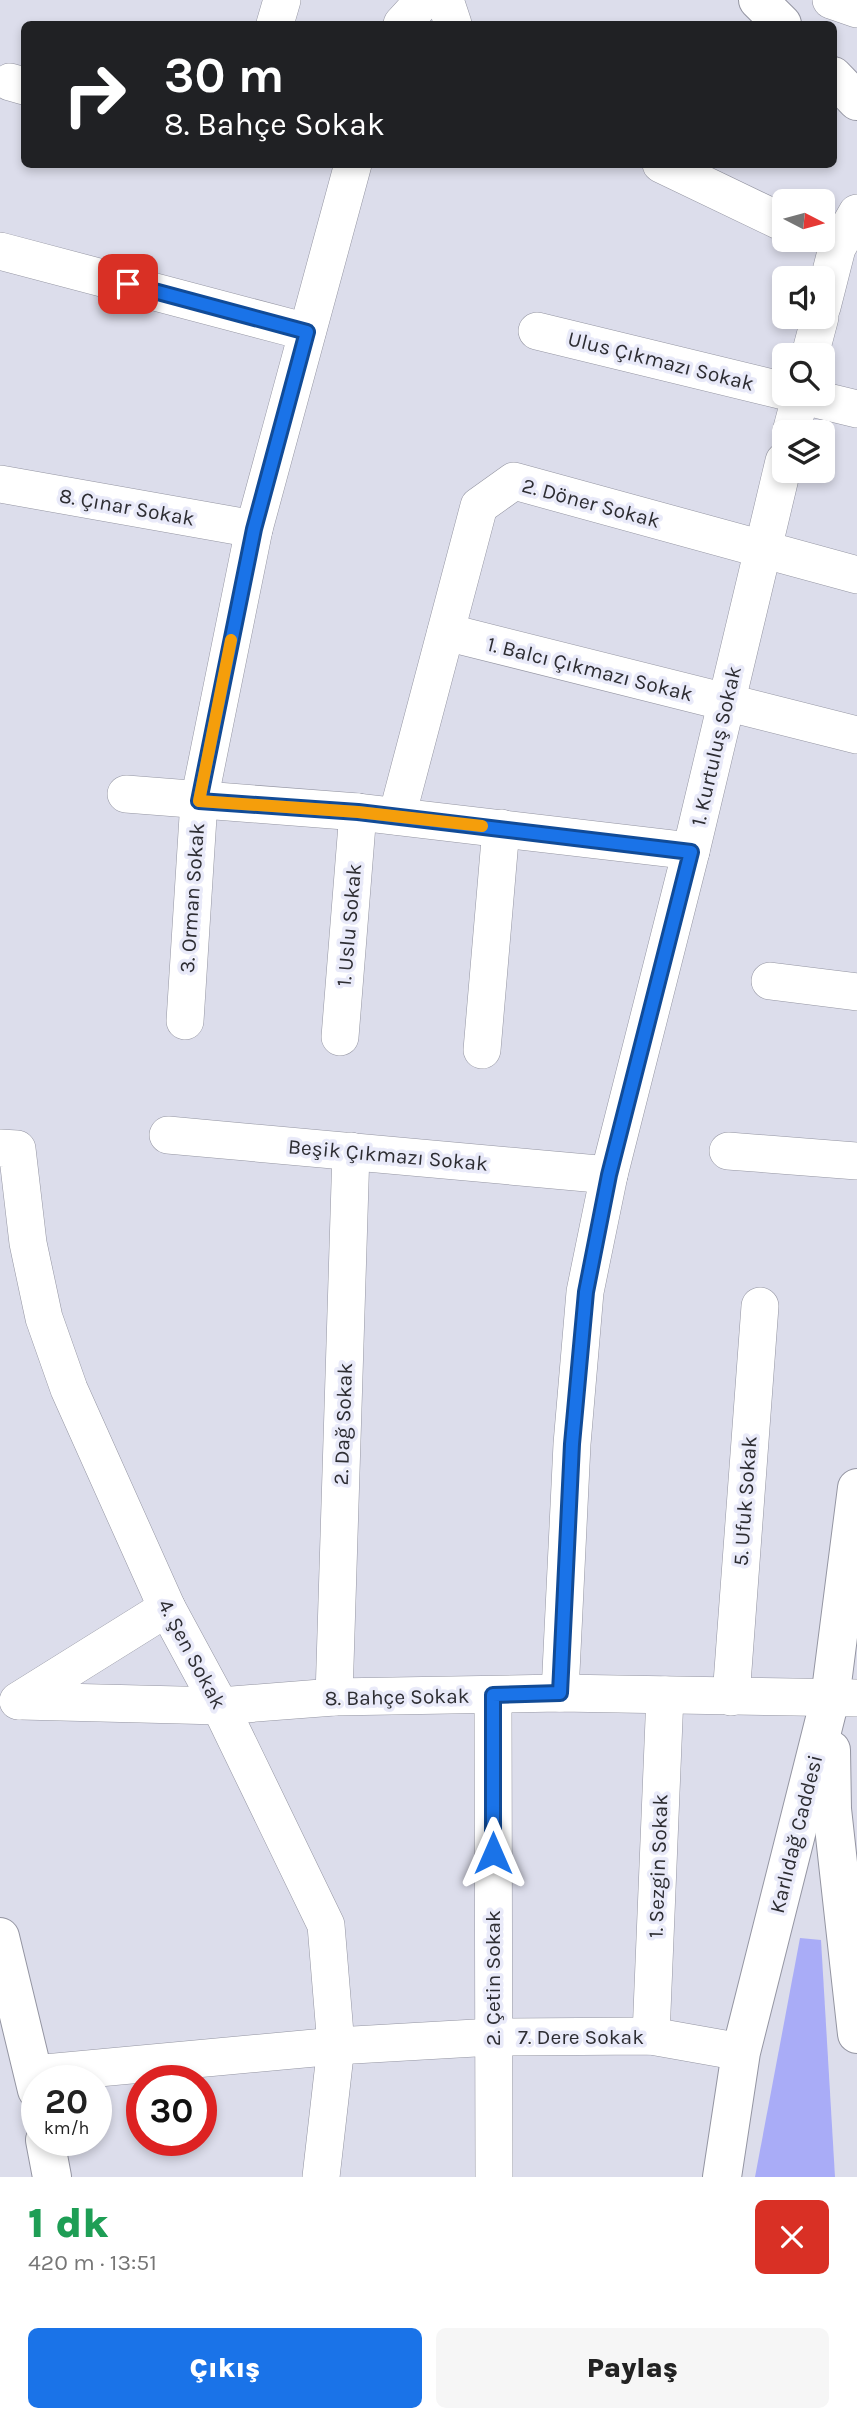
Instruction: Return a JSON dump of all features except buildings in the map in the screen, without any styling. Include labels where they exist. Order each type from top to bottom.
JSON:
[{"type":"main road","points":[[758,0],[779,21]]},
{"type":"main road","points":[[837,80],[857,101]]},
{"type":"main road","name":"Karlıdağ Caddesi","points":[[722,2177],[741,2052],[843,1698],[857,1488]]},
{"type":"main road","points":[[843,1698],[832,1810],[857,2034]]},
{"type":"main road","points":[[0,1937],[31,2065]]},
{"type":"main road","points":[[48,2156],[51,2177]]},
{"type":"street","points":[[276,21],[282,0]]},
{"type":"street","points":[[405,21],[424,0]]},
{"type":"street","points":[[445,0],[452,21]]},
{"type":"street","points":[[831,0],[857,9]]},
{"type":"street","name":"3. Orman Sokak","points":[[185,1021],[199,801],[254,529],[307,332],[343,168]]},
{"type":"street","points":[[669,168],[772,217]]},
{"type":"street","points":[[835,237],[857,213]]},
{"type":"street","points":[[0,251],[307,332]]},
{"type":"street","name":"Ulus Çıkmazı Sokak","points":[[537,331],[772,387]]},
{"type":"street","name":"Ulus Çıkmazı Sokak","points":[[835,403],[857,409]]},
{"type":"street","name":"2. Döner Sokak","points":[[397,817],[479,506],[514,481],[857,575]]},
{"type":"street","name":"1. Kurtuluş Sokak","points":[[560,1693],[572,1444],[586,1292],[609,1175],[691,852],[779,483]]},
{"type":"street","name":"8. Çınar Sokak","points":[[0,484],[254,529]]},
{"type":"street","name":"1. Balcı Çıkmazı Sokak","points":[[446,632],[857,735]]},
{"type":"street","points":[[126,794],[358,812],[691,852]]},
{"type":"street","name":"1. Uslu Sokak","points":[[340,1037],[358,812]]},
{"type":"street","points":[[482,1050],[501,828]]},
{"type":"street","points":[[771,981],[857,992]]},
{"type":"street","name":"Beşik Çıkmazı Sokak","points":[[168,1135],[609,1175]]},
{"type":"street","name":"4. Şen Sokak","points":[[0,1148],[17,1149],[28,1243],[44,1318],[69,1389],[167,1608],[220,1706],[326,1925],[336,2046],[321,2177]]},
{"type":"street","name":"2. Dağ Sokak","points":[[334,1697],[351,1151]]},
{"type":"street","points":[[728,1151],[857,1161]]},
{"type":"street","name":"5. Ufuk Sokak","points":[[731,1696],[760,1306]]},
{"type":"street","name":"8. Bahçe Sokak","points":[[10,1703],[167,1608]]},
{"type":"street","name":"8. Bahçe Sokak","points":[[10,1703],[220,1706],[334,1697],[560,1693],[843,1698]]},
{"type":"street","name":"2. Çetin Sokak","points":[[493,1695],[494,2177]]},
{"type":"street","name":"1. Sezgin Sokak","points":[[651,2036],[665,1695]]},
{"type":"street","name":"7. Dere Sokak","points":[[112,2073],[336,2046],[493,2037],[651,2036],[741,2052]]},
{"type":"shaded area","points":[[800,1938],[821,1940],[835,2177],[755,2177]]},
{"type":"slow traffic","points":[[231,640],[199,801],[358,812],[482,826]]},
{"type":"route","points":[[128,284],[307,332],[254,529],[199,801],[358,812],[691,852],[609,1175],[586,1292],[572,1444],[560,1693],[493,1695],[493,1853]]}]
